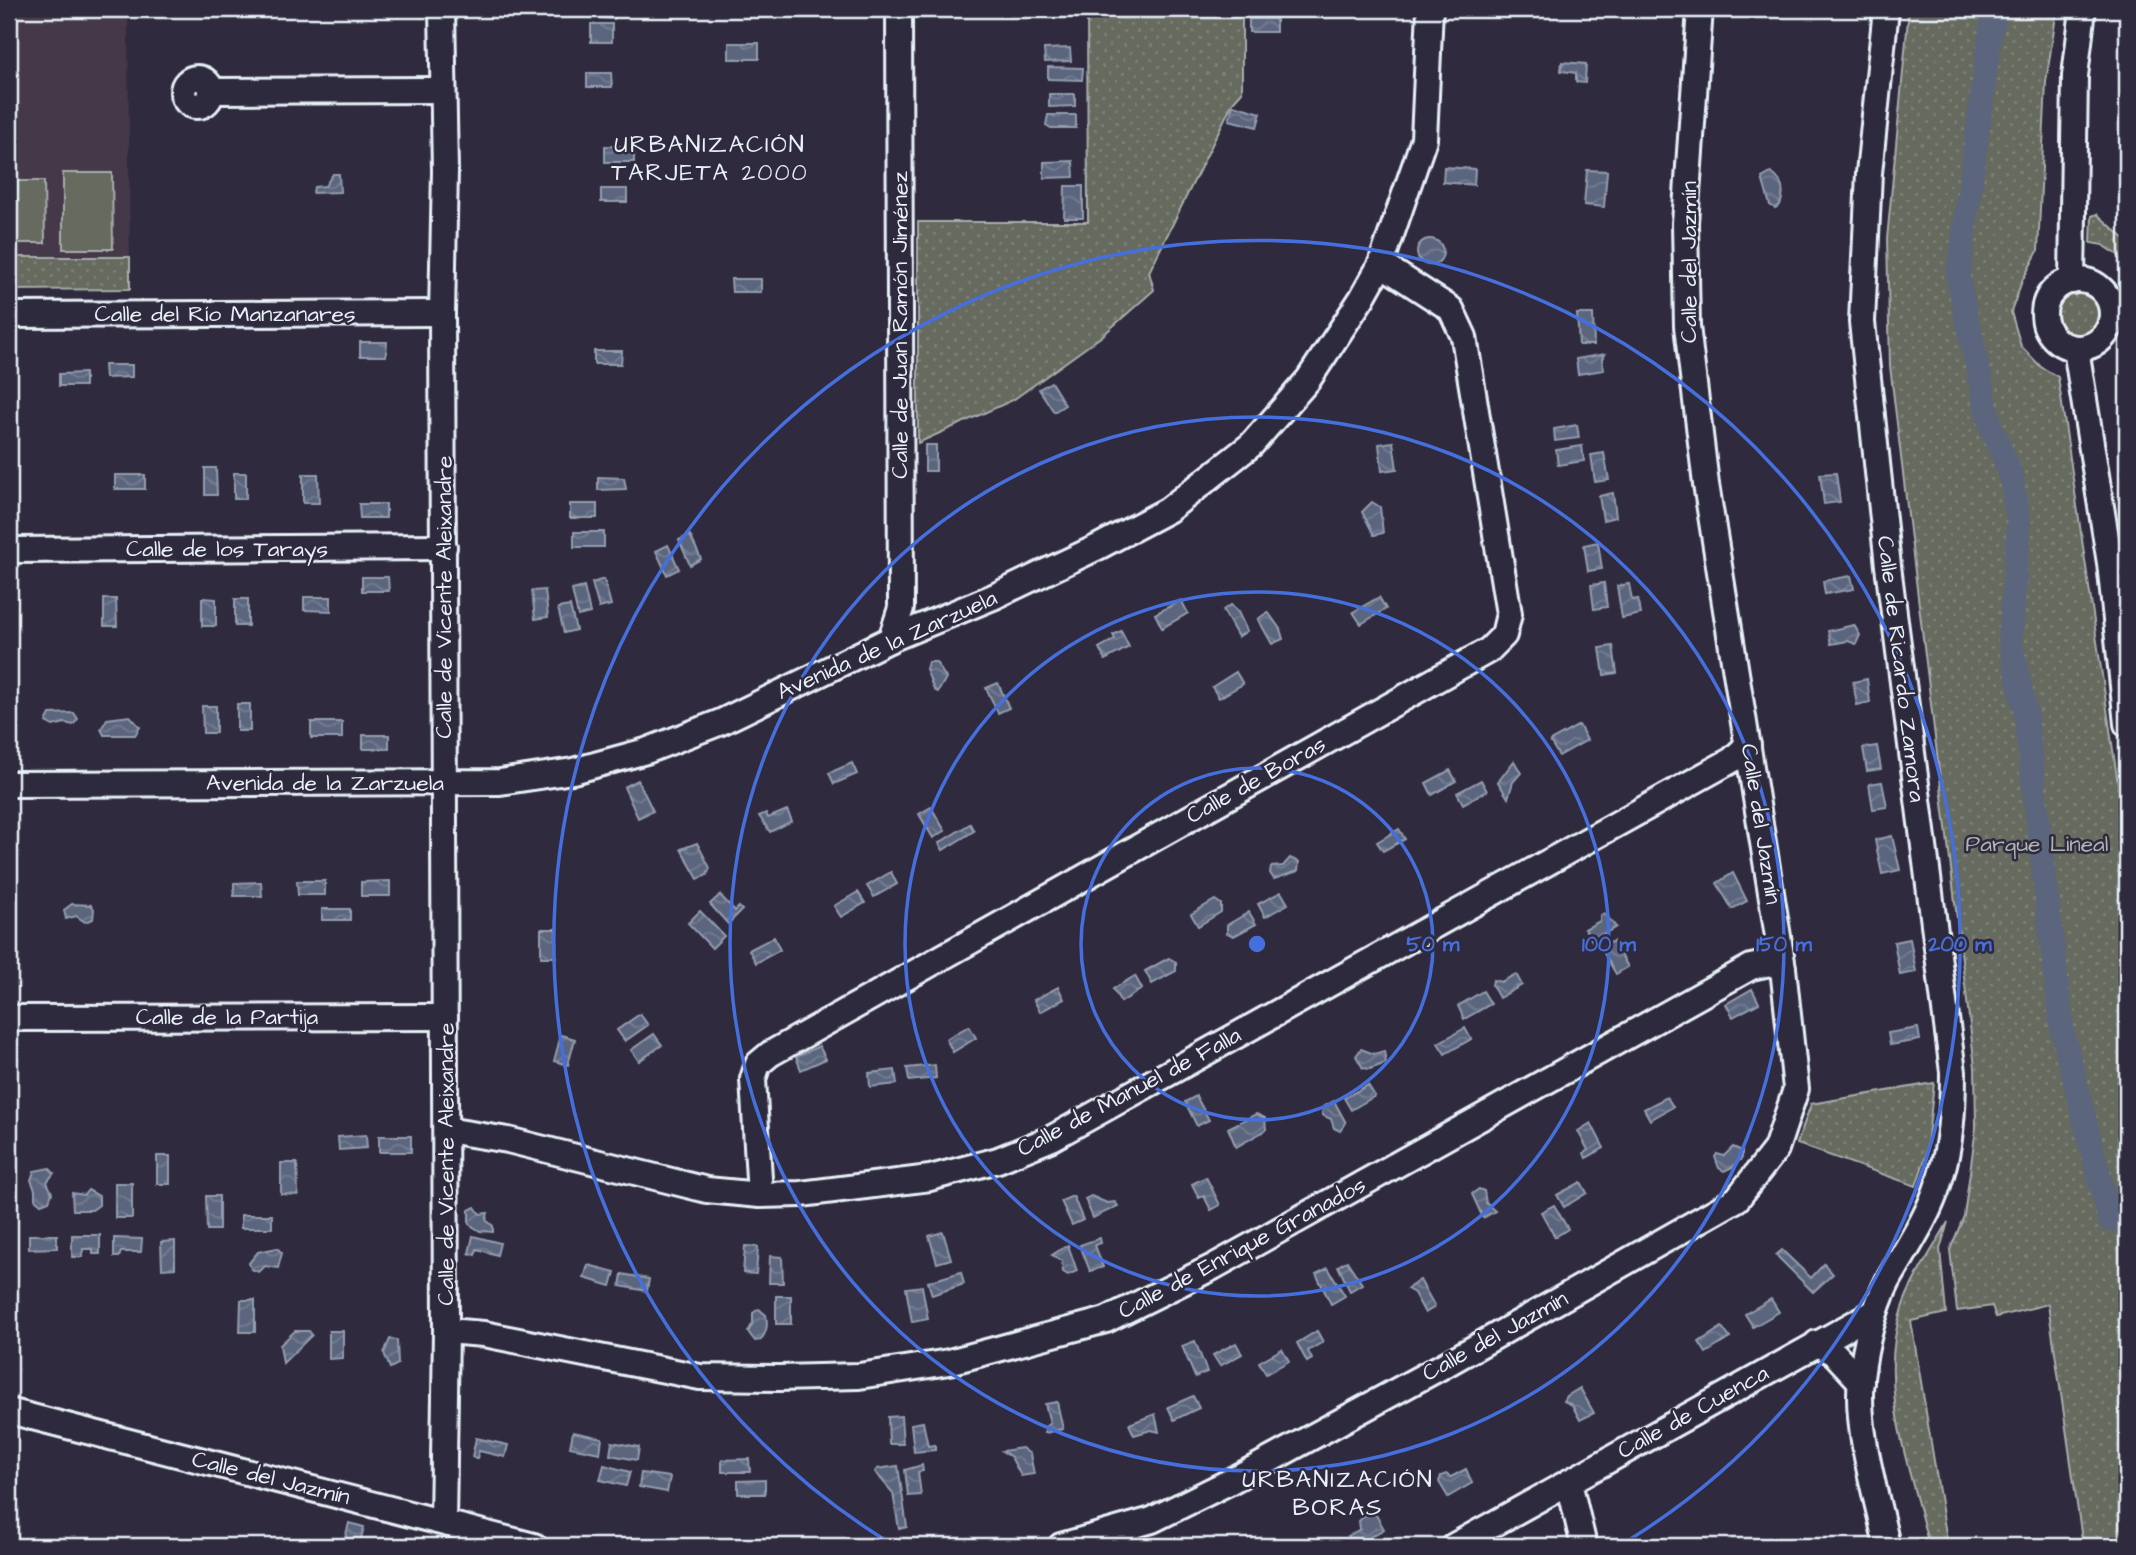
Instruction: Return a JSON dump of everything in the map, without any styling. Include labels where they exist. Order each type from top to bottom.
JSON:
[{"type":"street","name":"Calle de Vicente Aleixandre","points":[[442,9],[445,171],[442,313],[446,1130],[443,1522]]},
{"type":"street","name":"Calle de Juan Ramón Jiménez","points":[[891,639],[901,608],[899,9]]},
{"type":"street","name":"Avenida de la Zarzuela","points":[[9,784],[500,782],[573,771],[646,751],[721,722],[891,639],[993,597],[1168,510],[1251,445],[1308,380],[1381,264],[1424,139],[1430,9]]},
{"type":"street","name":"Calle del Jazmín","points":[[1060,1546],[1152,1520],[1229,1482],[1448,1363],[1737,1199],[1776,1149],[1796,1089],[1783,968],[1706,484],[1687,326],[1685,223],[1700,9]]},
{"type":"street","name":"Calle de Ricardo Zamora","points":[[1886,9],[1869,173],[1862,322],[1888,566],[1953,1072],[1952,1130],[1938,1184],[1915,1237],[1887,1283],[1875,1312],[1861,1382],[1863,1423],[1887,1546]]},
{"type":"street","points":[[2072,281],[2075,76],[2083,9]]},
{"type":"street","points":[[211,91],[443,90]]},
{"type":"street","name":"Calle de Boras","points":[[760,1195],[752,1079],[758,1064],[770,1054],[1489,650],[1504,635],[1509,614],[1464,337],[1451,309],[1381,264]]},
{"type":"street","points":[[2072,281],[2088,282],[2102,290],[2120,321],[2100,341],[2076,349],[2063,345],[2052,336],[2045,316],[2049,296],[2059,286],[2072,281]]},
{"type":"street","name":"Calle del Río Manzanares","points":[[9,315],[442,313]]},
{"type":"street","points":[[2076,349],[2110,563],[2127,724]]},
{"type":"street","name":"Calle de los Tarays","points":[[9,550],[444,547]]},
{"type":"street","name":"Calle de Manuel de Falla","points":[[446,1130],[508,1140],[707,1190],[760,1195],[801,1194],[930,1178],[998,1160],[1052,1138],[1732,760],[1748,745]]},
{"type":"street","name":"Calle de Enrique Granados","points":[[446,1331],[484,1334],[700,1377],[779,1378],[859,1376],[949,1362],[1066,1331],[1106,1320],[1213,1267],[1751,967],[1770,963],[1783,968]]},
{"type":"street","name":"Calle de la Partija","points":[[9,1018],[445,1017]]},
{"type":"street","name":"Calle de Cuenca","points":[[1454,1546],[1875,1312]]},
{"type":"street","points":[[1818,1343],[1835,1354],[1861,1382]]},
{"type":"street","name":"Calle del Jazmín","points":[[9,1411],[534,1546]]},
{"type":"street","points":[[1569,1482],[1578,1509],[1584,1546]]},
{"type":"shaded area","points":[[9,9],[128,9],[130,289],[9,290]]},
{"type":"green space","points":[[1087,9],[1242,9],[1242,92],[1233,102],[1149,272],[1154,290],[1102,336],[1013,400],[918,443],[918,222],[1088,222]]},
{"type":"green space","name":"Parque Lineal","points":[[1909,9],[2057,9],[2046,82],[2038,251],[2022,281],[2011,312],[2021,346],[2041,367],[2058,377],[2127,845],[2127,1008],[2123,1020],[2127,1046],[2127,1546],[2083,1546],[2048,1304],[1996,1317],[1992,1306],[1957,1311],[1950,1250],[1964,1216],[1976,1128],[1975,1067],[1890,366],[1887,239]]},
{"type":"green space","points":[[63,173],[112,173],[113,249],[63,249]]},
{"type":"green space","points":[[14,181],[44,181],[45,243],[14,243]]},
{"type":"green space","points":[[2097,214],[2127,241],[2127,261],[2103,245],[2091,243],[2092,216]]},
{"type":"green space","points":[[9,257],[130,257],[130,289],[9,290]]},
{"type":"green space","points":[[2078,291],[2087,292],[2094,297],[2099,304],[2099,322],[2094,329],[2087,334],[2078,335],[2069,334],[2062,329],[2057,322],[2056,313],[2057,304],[2062,297],[2069,292]]},
{"type":"green space","points":[[1934,1083],[1926,1156],[1916,1186],[1797,1144],[1811,1104]]},
{"type":"green space","points":[[1948,1222],[1940,1249],[1946,1313],[1911,1321],[1948,1546],[1929,1546],[1899,1428],[1893,1367],[1895,1338],[1906,1297]]},
{"type":"water","points":[[590,9],[619,9],[620,13],[614,19],[590,17]]},
{"type":"water","points":[[1249,19],[1276,19],[1276,32],[1249,32]]},
{"type":"water","points":[[591,24],[612,24],[612,42],[591,42]]},
{"type":"water","points":[[729,43],[759,43],[759,59],[729,59]]},
{"type":"water","points":[[1070,48],[1071,61],[1045,62],[1044,49]]},
{"type":"water","points":[[1562,62],[1586,64],[1585,83],[1576,82],[1576,73],[1561,71]]},
{"type":"water","points":[[1048,67],[1083,68],[1082,80],[1048,79]]},
{"type":"water","points":[[587,73],[611,73],[612,87],[587,87]]},
{"type":"water","points":[[1049,94],[1075,94],[1075,106],[1049,107]]},
{"type":"water","points":[[1233,105],[1261,113],[1257,127],[1229,120]]},
{"type":"water","points":[[1048,115],[1076,115],[1076,128],[1051,128],[1046,125]]},
{"type":"water","points":[[605,146],[634,147],[634,162],[605,162]]},
{"type":"water","points":[[1073,161],[1074,177],[1044,178],[1044,162]]},
{"type":"water","points":[[1444,167],[1475,169],[1474,185],[1443,182]]},
{"type":"water","points":[[1587,170],[1607,171],[1604,207],[1584,205]]},
{"type":"water","points":[[1771,173],[1781,183],[1783,191],[1780,205],[1775,208],[1770,205],[1762,178]]},
{"type":"water","points":[[333,174],[339,174],[340,192],[313,193],[314,187],[325,186]]},
{"type":"water","points":[[1065,186],[1083,186],[1083,218],[1064,218]]},
{"type":"water","points":[[601,189],[627,189],[627,202],[601,202]]},
{"type":"water","points":[[1430,239],[1439,243],[1443,252],[1439,261],[1430,265],[1421,261],[1417,252],[1421,243]]},
{"type":"water","points":[[731,279],[761,279],[761,292],[732,292]]},
{"type":"water","points":[[1577,314],[1593,314],[1594,345],[1579,345]]},
{"type":"water","points":[[360,342],[387,342],[386,356],[360,356]]},
{"type":"water","points":[[594,351],[622,351],[621,364],[594,364]]},
{"type":"water","points":[[1605,354],[1602,359],[1604,370],[1578,374],[1576,359]]},
{"type":"water","points":[[104,365],[132,365],[132,377],[105,378]]},
{"type":"water","points":[[85,373],[85,386],[59,386],[59,374]]},
{"type":"water","points":[[1051,382],[1065,405],[1054,412],[1039,389]]},
{"type":"water","points":[[1577,425],[1579,438],[1555,441],[1554,429]]},
{"type":"water","points":[[1393,442],[1397,469],[1382,471],[1379,444]]},
{"type":"water","points":[[925,445],[936,445],[936,471],[925,471]]},
{"type":"water","points":[[1582,446],[1584,461],[1558,465],[1556,450]]},
{"type":"water","points":[[1604,453],[1609,480],[1595,482],[1591,455]]},
{"type":"water","points":[[205,468],[216,468],[217,495],[205,495]]},
{"type":"water","points":[[234,473],[246,473],[246,499],[234,499]]},
{"type":"water","points":[[1836,473],[1840,502],[1824,504],[1820,474]]},
{"type":"water","points":[[303,474],[318,474],[319,503],[303,503]]},
{"type":"water","points":[[115,475],[145,475],[145,489],[115,489]]},
{"type":"water","points":[[598,477],[624,478],[626,489],[598,490]]},
{"type":"water","points":[[1613,493],[1616,517],[1603,520],[1599,496]]},
{"type":"water","points":[[1372,502],[1380,507],[1383,533],[1374,535],[1362,512]]},
{"type":"water","points":[[359,504],[386,504],[386,518],[360,518]]},
{"type":"water","points":[[570,504],[597,504],[597,518],[570,518]]},
{"type":"water","points":[[574,532],[604,532],[604,547],[574,547]]},
{"type":"water","points":[[690,535],[701,559],[690,565],[679,540]]},
{"type":"water","points":[[1598,542],[1602,569],[1588,571],[1584,545]]},
{"type":"water","points":[[668,545],[679,569],[667,575],[656,551]]},
{"type":"water","points":[[1851,576],[1854,589],[1825,594],[1823,581]]},
{"type":"water","points":[[362,577],[388,577],[389,591],[362,591]]},
{"type":"water","points":[[604,579],[611,605],[599,608],[592,583]]},
{"type":"water","points":[[1604,583],[1607,607],[1594,609],[1591,585]]},
{"type":"water","points":[[1629,584],[1632,600],[1638,599],[1641,614],[1622,618],[1617,586]]},
{"type":"water","points":[[584,587],[590,613],[578,616],[572,590]]},
{"type":"water","points":[[545,590],[548,617],[535,619],[532,591]]},
{"type":"water","points":[[304,597],[331,597],[331,611],[304,610]]},
{"type":"water","points":[[1379,597],[1386,609],[1361,624],[1353,612]]},
{"type":"water","points":[[202,598],[216,599],[216,626],[202,626]]},
{"type":"water","points":[[104,599],[116,599],[117,626],[104,626]]},
{"type":"water","points":[[235,599],[248,599],[248,626],[235,626]]},
{"type":"water","points":[[1181,600],[1188,613],[1162,628],[1155,614]]},
{"type":"water","points":[[1231,605],[1238,612],[1247,631],[1238,637],[1223,610]]},
{"type":"water","points":[[570,606],[576,630],[564,633],[558,608]]},
{"type":"water","points":[[1268,612],[1280,629],[1283,639],[1272,644],[1258,619]]},
{"type":"water","points":[[1854,625],[1860,635],[1856,644],[1848,641],[1831,644],[1828,631]]},
{"type":"water","points":[[1121,631],[1129,647],[1105,660],[1099,648],[1115,639],[1113,635]]},
{"type":"water","points":[[1613,646],[1617,673],[1604,675],[1600,648]]},
{"type":"water","points":[[928,662],[936,662],[946,678],[938,692],[934,690],[926,669]]},
{"type":"water","points":[[1236,672],[1243,684],[1219,698],[1212,687]]},
{"type":"water","points":[[1867,679],[1870,702],[1857,705],[1853,682]]},
{"type":"water","points":[[998,683],[1009,708],[998,713],[986,688]]},
{"type":"water","points":[[237,704],[250,704],[250,731],[237,731]]},
{"type":"water","points":[[202,706],[216,706],[216,733],[203,733]]},
{"type":"water","points":[[74,713],[78,719],[73,725],[65,723],[53,726],[46,722],[50,714]]},
{"type":"water","points":[[130,716],[140,727],[135,735],[104,735],[101,729],[107,719]]},
{"type":"water","points":[[311,722],[342,722],[342,738],[311,738]]},
{"type":"water","points":[[1579,725],[1587,740],[1559,756],[1550,741]]},
{"type":"water","points":[[363,735],[389,735],[389,749],[363,749]]},
{"type":"water","points":[[1877,746],[1881,769],[1867,771],[1863,748]]},
{"type":"water","points":[[1514,761],[1521,773],[1513,782],[1508,798],[1498,782]]},
{"type":"water","points":[[852,763],[857,774],[834,784],[829,773]]},
{"type":"water","points":[[1450,770],[1456,781],[1432,795],[1426,783]]},
{"type":"water","points":[[638,780],[653,811],[638,818],[624,787]]},
{"type":"water","points":[[1481,780],[1487,791],[1463,804],[1457,793]]},
{"type":"water","points":[[1882,782],[1887,807],[1873,809],[1869,784]]},
{"type":"water","points":[[931,807],[945,831],[933,838],[919,814]]},
{"type":"water","points":[[787,810],[792,821],[770,832],[759,816],[766,813],[768,818]]},
{"type":"water","points":[[970,824],[974,831],[943,850],[939,843]]},
{"type":"water","points":[[1399,829],[1405,839],[1383,851],[1377,842]]},
{"type":"water","points":[[1892,836],[1900,870],[1882,874],[1875,840]]},
{"type":"water","points":[[697,843],[710,868],[707,875],[698,879],[681,849]]},
{"type":"water","points":[[1290,858],[1299,862],[1298,871],[1274,879],[1270,873],[1271,867],[1283,866]]},
{"type":"water","points":[[891,872],[897,884],[874,897],[867,886]]},
{"type":"water","points":[[1733,873],[1747,901],[1732,909],[1717,883]]},
{"type":"water","points":[[297,881],[325,881],[325,895],[298,895]]},
{"type":"water","points":[[390,881],[390,896],[361,896],[361,882]]},
{"type":"water","points":[[261,882],[262,896],[234,896],[234,883]]},
{"type":"water","points":[[858,892],[865,903],[841,917],[834,906]]},
{"type":"water","points":[[1281,892],[1288,904],[1265,917],[1258,904]]},
{"type":"water","points":[[720,895],[735,911],[739,907],[742,910],[728,924],[710,904]]},
{"type":"water","points":[[1215,900],[1221,904],[1221,912],[1198,926],[1191,914]]},
{"type":"water","points":[[72,904],[91,905],[94,909],[93,919],[85,922],[76,916],[66,919],[64,910]]},
{"type":"water","points":[[322,909],[350,909],[350,920],[322,920]]},
{"type":"water","points":[[700,911],[724,936],[712,948],[688,923]]},
{"type":"water","points":[[1249,912],[1256,924],[1234,936],[1227,933],[1227,925]]},
{"type":"water","points":[[1604,913],[1616,927],[1592,941],[1585,929],[1600,921],[1600,916]]},
{"type":"water","points":[[541,929],[556,929],[556,957],[541,957]]},
{"type":"water","points":[[774,937],[780,950],[756,963],[749,950]]},
{"type":"water","points":[[1910,939],[1916,972],[1900,975],[1894,942]]},
{"type":"water","points":[[1613,941],[1628,967],[1616,974],[1601,948]]},
{"type":"water","points":[[1169,958],[1176,962],[1176,971],[1152,984],[1145,971]]},
{"type":"water","points":[[1516,974],[1522,985],[1499,998],[1492,985],[1493,980],[1501,982]]},
{"type":"water","points":[[1135,976],[1142,989],[1121,1002],[1113,989]]},
{"type":"water","points":[[1058,987],[1064,999],[1040,1012],[1034,1000]]},
{"type":"water","points":[[1752,989],[1759,1003],[1733,1017],[1726,1004]]},
{"type":"water","points":[[1483,991],[1491,1004],[1464,1019],[1458,1006]]},
{"type":"water","points":[[640,1014],[648,1025],[625,1041],[617,1030]]},
{"type":"water","points":[[969,1026],[976,1038],[953,1052],[946,1039]]},
{"type":"water","points":[[1465,1028],[1471,1039],[1445,1054],[1438,1043]]},
{"type":"water","points":[[1918,1028],[1920,1040],[1890,1045],[1888,1033]]},
{"type":"water","points":[[654,1034],[662,1045],[639,1061],[631,1050]]},
{"type":"water","points":[[561,1035],[575,1039],[568,1065],[554,1061]]},
{"type":"water","points":[[819,1046],[826,1059],[801,1070],[796,1057]]},
{"type":"water","points":[[1361,1049],[1374,1054],[1384,1051],[1386,1063],[1370,1069],[1363,1068],[1356,1056]]},
{"type":"water","points":[[935,1065],[936,1078],[909,1081],[907,1068]]},
{"type":"water","points":[[895,1070],[897,1084],[870,1087],[869,1073]]},
{"type":"water","points":[[1368,1085],[1375,1096],[1351,1110],[1344,1098]]},
{"type":"water","points":[[1196,1096],[1209,1120],[1197,1126],[1185,1102]]},
{"type":"water","points":[[1667,1097],[1673,1107],[1650,1120],[1644,1109]]},
{"type":"water","points":[[1334,1101],[1346,1123],[1340,1131],[1334,1128],[1331,1119],[1322,1115],[1323,1107]]},
{"type":"water","points":[[1256,1114],[1265,1118],[1266,1130],[1236,1147],[1228,1128]]},
{"type":"water","points":[[1591,1123],[1604,1148],[1586,1158],[1584,1153],[1588,1150],[1578,1131]]},
{"type":"water","points":[[366,1135],[367,1148],[339,1150],[338,1137]]},
{"type":"water","points":[[379,1136],[411,1136],[411,1152],[379,1152]]},
{"type":"water","points":[[1733,1147],[1742,1151],[1742,1158],[1724,1171],[1719,1168],[1715,1157],[1717,1154],[1724,1156]]},
{"type":"water","points":[[157,1156],[170,1156],[170,1184],[157,1184]]},
{"type":"water","points":[[281,1163],[297,1163],[298,1195],[281,1194]]},
{"type":"water","points":[[49,1168],[54,1173],[47,1182],[52,1193],[49,1201],[41,1204],[35,1199],[31,1180],[34,1171]]},
{"type":"water","points":[[1206,1177],[1220,1205],[1211,1210],[1204,1196],[1199,1198],[1192,1184]]},
{"type":"water","points":[[1581,1182],[1587,1193],[1564,1207],[1557,1195]]},
{"type":"water","points":[[115,1183],[132,1183],[132,1218],[115,1218]]},
{"type":"water","points":[[1479,1189],[1484,1191],[1486,1203],[1495,1211],[1483,1218],[1472,1194]]},
{"type":"water","points":[[88,1190],[99,1196],[99,1205],[92,1210],[73,1210],[72,1193],[84,1195]]},
{"type":"water","points":[[206,1196],[219,1196],[219,1230],[207,1230]]},
{"type":"water","points":[[1073,1196],[1083,1220],[1072,1225],[1061,1201]]},
{"type":"water","points":[[1091,1196],[1107,1203],[1115,1202],[1118,1206],[1093,1218],[1085,1199]]},
{"type":"water","points":[[1554,1205],[1568,1229],[1555,1237],[1541,1212]]},
{"type":"water","points":[[475,1207],[480,1214],[488,1213],[486,1220],[493,1226],[493,1232],[480,1231],[469,1224],[469,1210]]},
{"type":"water","points":[[241,1215],[272,1215],[272,1228],[241,1228]]},
{"type":"water","points":[[943,1232],[951,1259],[937,1263],[929,1236]]},
{"type":"water","points":[[29,1235],[57,1235],[57,1248],[29,1249]]},
{"type":"water","points":[[72,1235],[100,1235],[100,1254],[93,1254],[93,1249],[83,1249],[82,1257],[72,1257]]},
{"type":"water","points":[[473,1236],[500,1243],[497,1255],[477,1249],[475,1255],[469,1253]]},
{"type":"water","points":[[114,1238],[142,1239],[141,1252],[121,1252],[119,1257],[114,1257]]},
{"type":"water","points":[[1100,1238],[1101,1243],[1095,1245],[1103,1267],[1090,1271],[1080,1245]]},
{"type":"water","points":[[175,1241],[175,1268],[162,1269],[161,1242]]},
{"type":"water","points":[[1068,1245],[1077,1271],[1068,1275],[1063,1272],[1062,1261],[1052,1255]]},
{"type":"water","points":[[745,1246],[758,1247],[756,1274],[743,1273]]},
{"type":"water","points":[[277,1248],[282,1253],[278,1268],[265,1266],[259,1272],[251,1269],[249,1263],[258,1252]]},
{"type":"water","points":[[1782,1250],[1811,1278],[1824,1264],[1833,1274],[1813,1292],[1776,1255]]},
{"type":"water","points":[[770,1256],[782,1257],[783,1283],[769,1283]]},
{"type":"water","points":[[1347,1261],[1362,1284],[1350,1291],[1338,1266]]},
{"type":"water","points":[[588,1265],[615,1272],[611,1286],[584,1278]]},
{"type":"water","points":[[1328,1268],[1345,1296],[1331,1304],[1316,1274]]},
{"type":"water","points":[[961,1272],[964,1284],[932,1295],[928,1282]]},
{"type":"water","points":[[622,1274],[649,1279],[647,1291],[620,1286]]},
{"type":"water","points":[[1420,1280],[1435,1307],[1425,1313],[1414,1293],[1407,1289]]},
{"type":"water","points":[[922,1286],[928,1319],[912,1322],[906,1288]]},
{"type":"water","points":[[776,1296],[791,1296],[791,1324],[776,1324]]},
{"type":"water","points":[[1771,1299],[1779,1312],[1753,1327],[1745,1314]]},
{"type":"water","points":[[241,1300],[255,1300],[255,1332],[240,1332]]},
{"type":"water","points":[[759,1309],[766,1315],[767,1325],[761,1340],[755,1341],[748,1332],[753,1323],[753,1313]]},
{"type":"water","points":[[1722,1327],[1730,1338],[1706,1353],[1699,1342]]},
{"type":"water","points":[[295,1331],[309,1331],[312,1335],[283,1363],[280,1345]]},
{"type":"water","points":[[329,1331],[343,1331],[343,1358],[329,1359]]},
{"type":"water","points":[[1317,1331],[1323,1342],[1308,1351],[1312,1359],[1307,1362],[1297,1343]]},
{"type":"water","points":[[390,1339],[397,1340],[398,1364],[390,1368],[384,1353]]},
{"type":"water","points":[[1195,1341],[1207,1372],[1195,1377],[1182,1346]]},
{"type":"water","points":[[1236,1343],[1242,1354],[1220,1366],[1213,1355]]},
{"type":"water","points":[[1282,1349],[1289,1361],[1266,1374],[1259,1362]]},
{"type":"water","points":[[1580,1388],[1594,1413],[1580,1420],[1572,1405],[1564,1401]]},
{"type":"water","points":[[1193,1396],[1199,1408],[1174,1420],[1168,1407]]},
{"type":"water","points":[[1057,1402],[1063,1429],[1045,1433],[1045,1427],[1050,1423],[1045,1404]]},
{"type":"water","points":[[1155,1414],[1159,1432],[1151,1430],[1134,1435],[1129,1424]]},
{"type":"water","points":[[901,1416],[903,1444],[889,1444],[888,1417]]},
{"type":"water","points":[[923,1422],[928,1446],[935,1445],[935,1450],[914,1452],[911,1424]]},
{"type":"water","points":[[573,1432],[602,1438],[600,1453],[570,1447]]},
{"type":"water","points":[[476,1438],[508,1445],[505,1457],[479,1451],[477,1458],[472,1457]]},
{"type":"water","points":[[612,1442],[639,1447],[637,1460],[610,1455]]},
{"type":"water","points":[[1022,1448],[1030,1454],[1034,1474],[1021,1476],[1011,1457],[1002,1451]]},
{"type":"water","points":[[749,1459],[750,1472],[722,1472],[722,1460]]},
{"type":"water","points":[[604,1465],[630,1472],[626,1486],[600,1480]]},
{"type":"water","points":[[922,1465],[923,1471],[918,1472],[921,1495],[908,1496],[905,1470]]},
{"type":"water","points":[[898,1466],[907,1527],[899,1529],[893,1493],[875,1472],[877,1469]]},
{"type":"water","points":[[1466,1469],[1472,1483],[1448,1497],[1439,1482],[1441,1476],[1446,1474],[1451,1477]]},
{"type":"water","points":[[641,1473],[670,1477],[667,1492],[639,1487]]},
{"type":"water","points":[[765,1480],[765,1494],[738,1494],[738,1481]]},
{"type":"water","points":[[1368,1512],[1376,1515],[1384,1529],[1354,1546],[1348,1536],[1360,1529],[1359,1521]]},
{"type":"water","points":[[349,1523],[364,1527],[359,1546],[343,1546]]},
{"type":"waterway","points":[[1997,9],[1991,29],[1958,278],[1990,424],[2011,475],[2019,524],[2010,640],[2025,710],[2062,1030],[2110,1220]]},
{"type":"district","name":"URBANIZACIÓN TARJETA 2000","points":[[710,159]]},
{"type":"district","name":"URBANIZACIÓN BORAS","points":[[1338,1494]]}]
